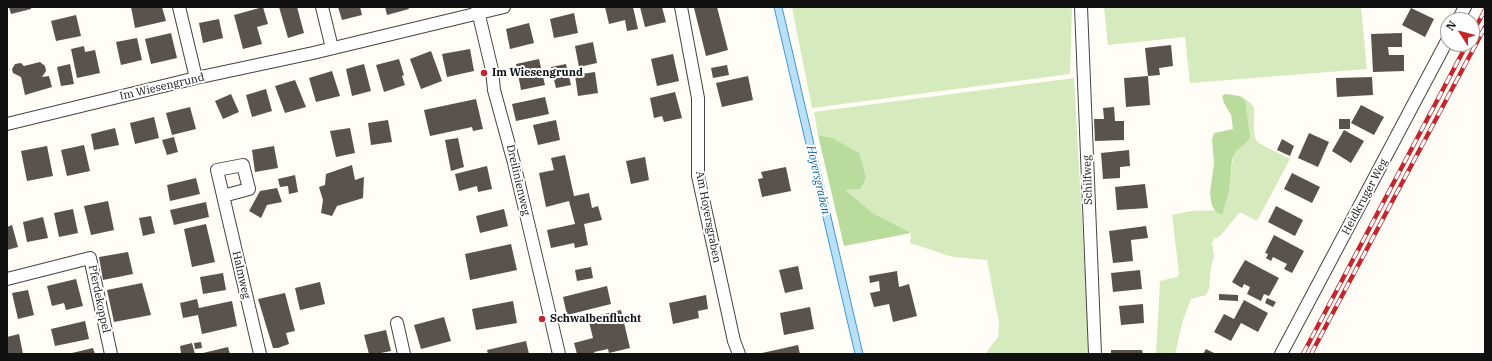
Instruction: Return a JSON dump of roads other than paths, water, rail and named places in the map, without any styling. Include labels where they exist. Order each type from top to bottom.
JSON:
[{"type":"street","points":[[179,7],[196,78]]},
{"type":"street","points":[[322,7],[332,48]]},
{"type":"street","name":"Im Wiesengrund","points":[[7,124],[196,78],[332,48],[478,10],[504,7]]},
{"type":"street","name":"Am Hoyersgraben","points":[[681,7],[698,98],[698,176],[734,341],[739,354]]},
{"type":"street","name":"Schilfweg","points":[[1081,7],[1095,354]]},
{"type":"street","name":"Dreilinienweg","points":[[478,10],[492,70],[494,90],[512,156],[559,354]]},
{"type":"street","name":"Heidkruger Weg","points":[[1281,354],[1441,52]]},
{"type":"street","name":"Halmweg","points":[[223,196],[260,354]]},
{"type":"street","name":"Pferdekoppel","points":[[7,279],[90,258],[111,354]]},
{"type":"street","points":[[397,323],[404,354]]},
{"type":"water","name":"Hoyersgraben","points":[[774,7],[782,7],[863,354],[855,354]]},
{"type":"railway","points":[[1480,19],[1485,10]]},
{"type":"railway","points":[[1311,354],[1485,27]]},
{"type":"railway","points":[[1303,354],[1463,52]]},
{"type":"place","name":"Im Wiesengrund","points":[[484,73]]},
{"type":"place","name":"Schwalbenflucht","points":[[542,319]]}]
